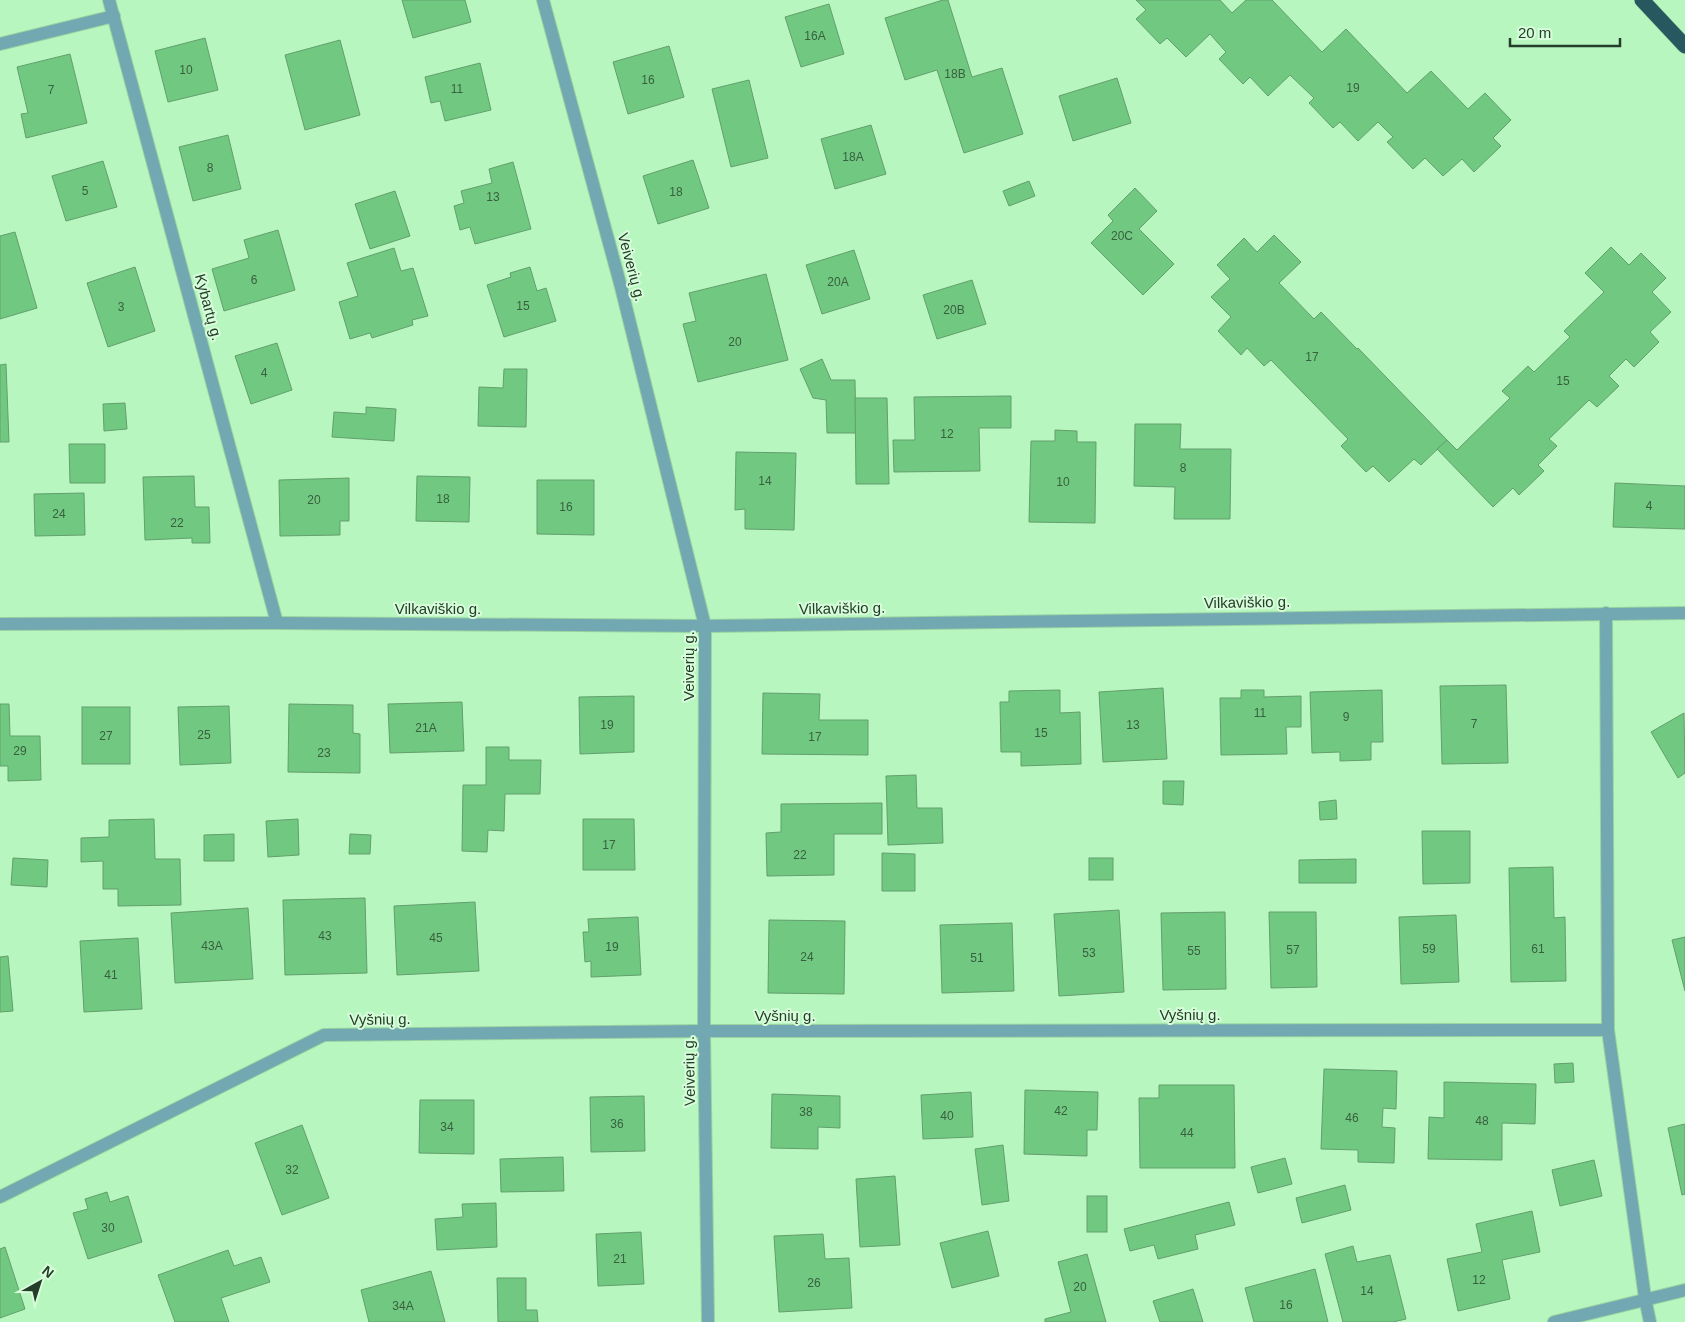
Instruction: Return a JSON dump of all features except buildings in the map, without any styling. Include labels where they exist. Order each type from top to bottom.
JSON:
[{"type":"highway","points":[[1642,0],[1685,46]]},
{"type":"street","name":"Kybartų g.","points":[[109,0],[277,623]]},
{"type":"street","name":"Veiverių g.","points":[[542,0],[621,287],[705,626],[704,1031],[708,1322]]},
{"type":"street","points":[[0,44],[114,16]]},
{"type":"street","points":[[1606,613],[1608,1030],[1645,1298],[1650,1322]]},
{"type":"street","name":"Vilkaviškio g.","points":[[0,624],[277,623],[705,626],[1685,613]]},
{"type":"street","name":"Vyšnių g.","points":[[0,1197],[324,1035],[704,1031],[1608,1030]]},
{"type":"street","points":[[1554,1322],[1645,1298],[1685,1290]]}]
